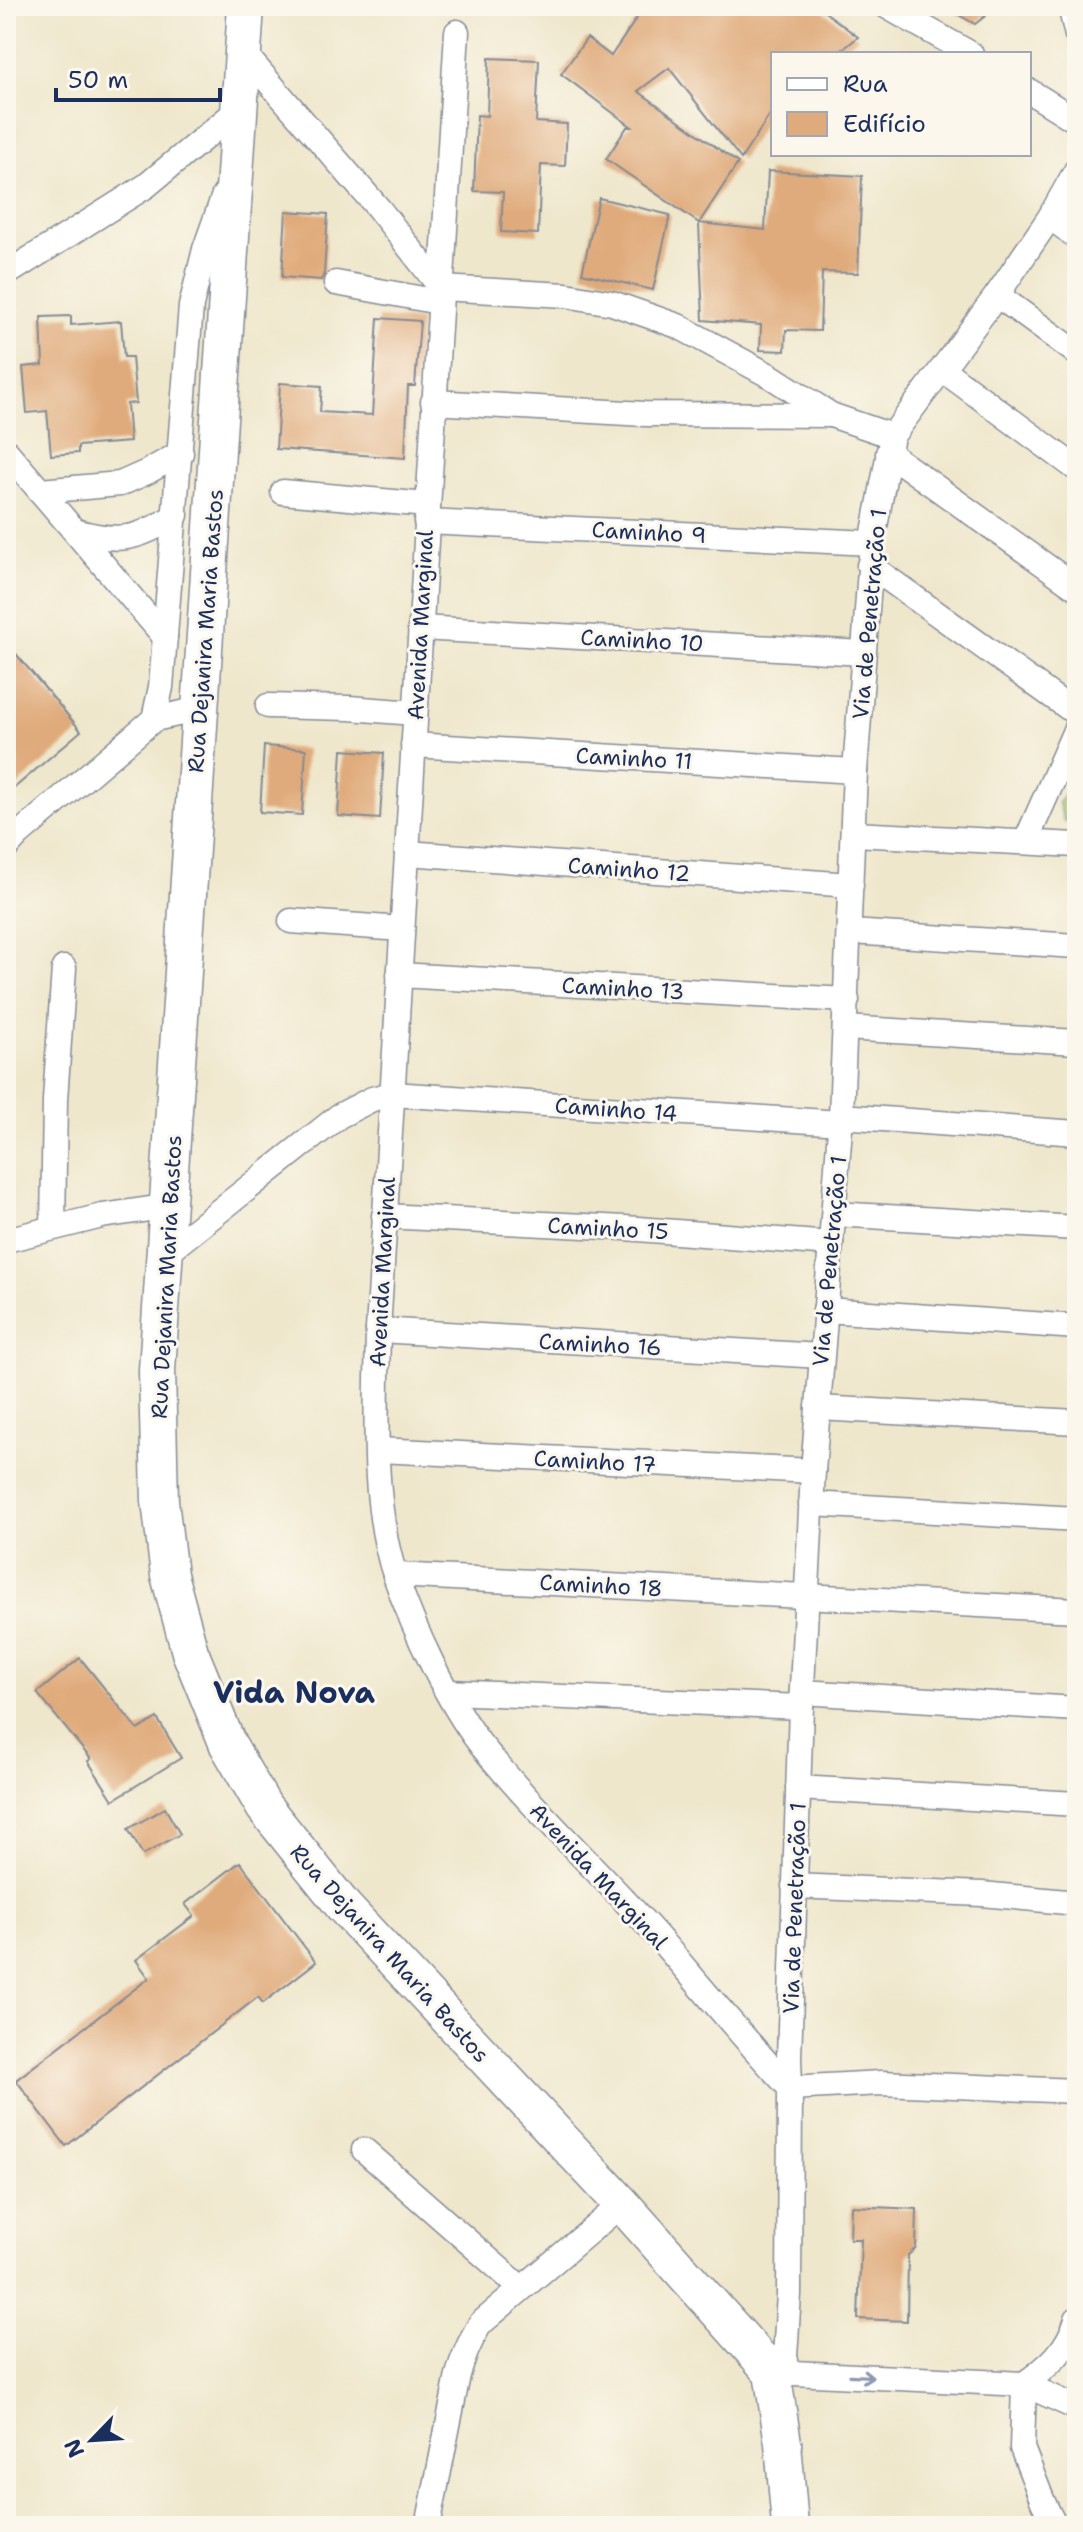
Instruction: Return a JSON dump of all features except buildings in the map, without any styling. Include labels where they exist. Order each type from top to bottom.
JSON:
[{"type":"main road","name":"Rua Dejanira Maria Bastos","points":[[246,6],[157,1370],[160,1501],[169,1575],[190,1652],[228,1745],[264,1807],[295,1849],[344,1907],[778,2372]]},
{"type":"main road","points":[[778,2372],[790,2526]]},
{"type":"street","points":[[886,6],[967,52]]},
{"type":"street","points":[[1070,6],[1077,35]]},
{"type":"street","name":"Avenida Marginal","points":[[457,32],[378,1330],[381,1498],[395,1575],[417,1632],[448,1692],[479,1742],[657,1937],[740,2036],[790,2088]]},
{"type":"street","points":[[243,52],[379,209],[440,295]]},
{"type":"street","points":[[1031,92],[1077,121]]},
{"type":"street","points":[[6,274],[146,186],[239,109]]},
{"type":"street","points":[[890,444],[997,295],[1050,217],[1077,169]]},
{"type":"street","points":[[154,719],[161,687],[191,306],[196,279],[234,171]]},
{"type":"street","points":[[1050,217],[1077,237]]},
{"type":"street","points":[[336,283],[440,295],[566,295],[612,303],[678,326],[772,377],[831,415],[890,444],[1077,588]]},
{"type":"street","points":[[997,295],[1077,353]]},
{"type":"street","points":[[943,370],[1077,469]]},
{"type":"street","points":[[433,402],[645,414],[831,415]]},
{"type":"street","name":"Via de Penetração 1","points":[[790,2088],[790,1999],[806,1595],[821,1356],[841,1119],[855,771],[871,554],[890,444]]},
{"type":"street","points":[[6,451],[165,637]]},
{"type":"street","points":[[40,491],[120,484],[181,453]]},
{"type":"street","name":"Caminho 9","points":[[283,492],[427,514],[871,554]]},
{"type":"street","points":[[75,531],[101,539],[119,540],[154,529],[176,515]]},
{"type":"street","points":[[871,554],[1077,714]]},
{"type":"street","name":"Caminho 10","points":[[420,628],[863,653]]},
{"type":"street","points":[[268,706],[415,713]]},
{"type":"street","points":[[6,848],[27,826],[154,719],[201,709]]},
{"type":"street","points":[[1026,841],[1077,726]]},
{"type":"street","name":"Caminho 11","points":[[413,745],[855,771]]},
{"type":"street","points":[[853,834],[1077,845]]},
{"type":"street","name":"Caminho 12","points":[[407,853],[851,885]]},
{"type":"street","points":[[291,921],[402,929]]},
{"type":"street","points":[[850,932],[1077,946]]},
{"type":"street","points":[[53,1227],[55,1100],[64,968]]},
{"type":"street","name":"Caminho 13","points":[[399,975],[847,1000]]},
{"type":"street","points":[[845,1028],[1077,1042]]},
{"type":"street","points":[[166,1253],[339,1116],[372,1099],[392,1094]]},
{"type":"street","name":"Caminho 14","points":[[392,1094],[1077,1133]]},
{"type":"street","points":[[6,1240],[53,1227],[170,1206]]},
{"type":"street","points":[[834,1214],[1077,1228]]},
{"type":"street","name":"Caminho 15","points":[[384,1216],[625,1228],[831,1244]]},
{"type":"street","points":[[825,1310],[1077,1327]]},
{"type":"street","name":"Caminho 16","points":[[378,1330],[821,1356]]},
{"type":"street","points":[[818,1408],[1077,1422]]},
{"type":"street","name":"Caminho 17","points":[[378,1450],[813,1471]]},
{"type":"street","points":[[811,1504],[1077,1519]]},
{"type":"street","name":"Caminho 18","points":[[395,1575],[1077,1610]]},
{"type":"street","points":[[448,1692],[1077,1709]]},
{"type":"street","points":[[798,1788],[1077,1804]]},
{"type":"street","points":[[794,1886],[982,1894],[1077,1903]]},
{"type":"street","points":[[1077,2091],[881,2083],[790,2088],[790,2279],[778,2372],[1024,2384],[1077,2408]]},
{"type":"street","points":[[364,2150],[521,2288]]},
{"type":"street","points":[[428,2526],[464,2354],[480,2324],[622,2204]]},
{"type":"street","points":[[1024,2384],[1049,2366],[1064,2350],[1077,2319]]},
{"type":"street","points":[[1024,2384],[1022,2448],[1055,2526]]},
{"type":"green space","points":[[1077,772],[1077,822],[1064,821],[1059,803]]},
{"type":"district","name":"Vida Nova","points":[[294,1693]]}]
